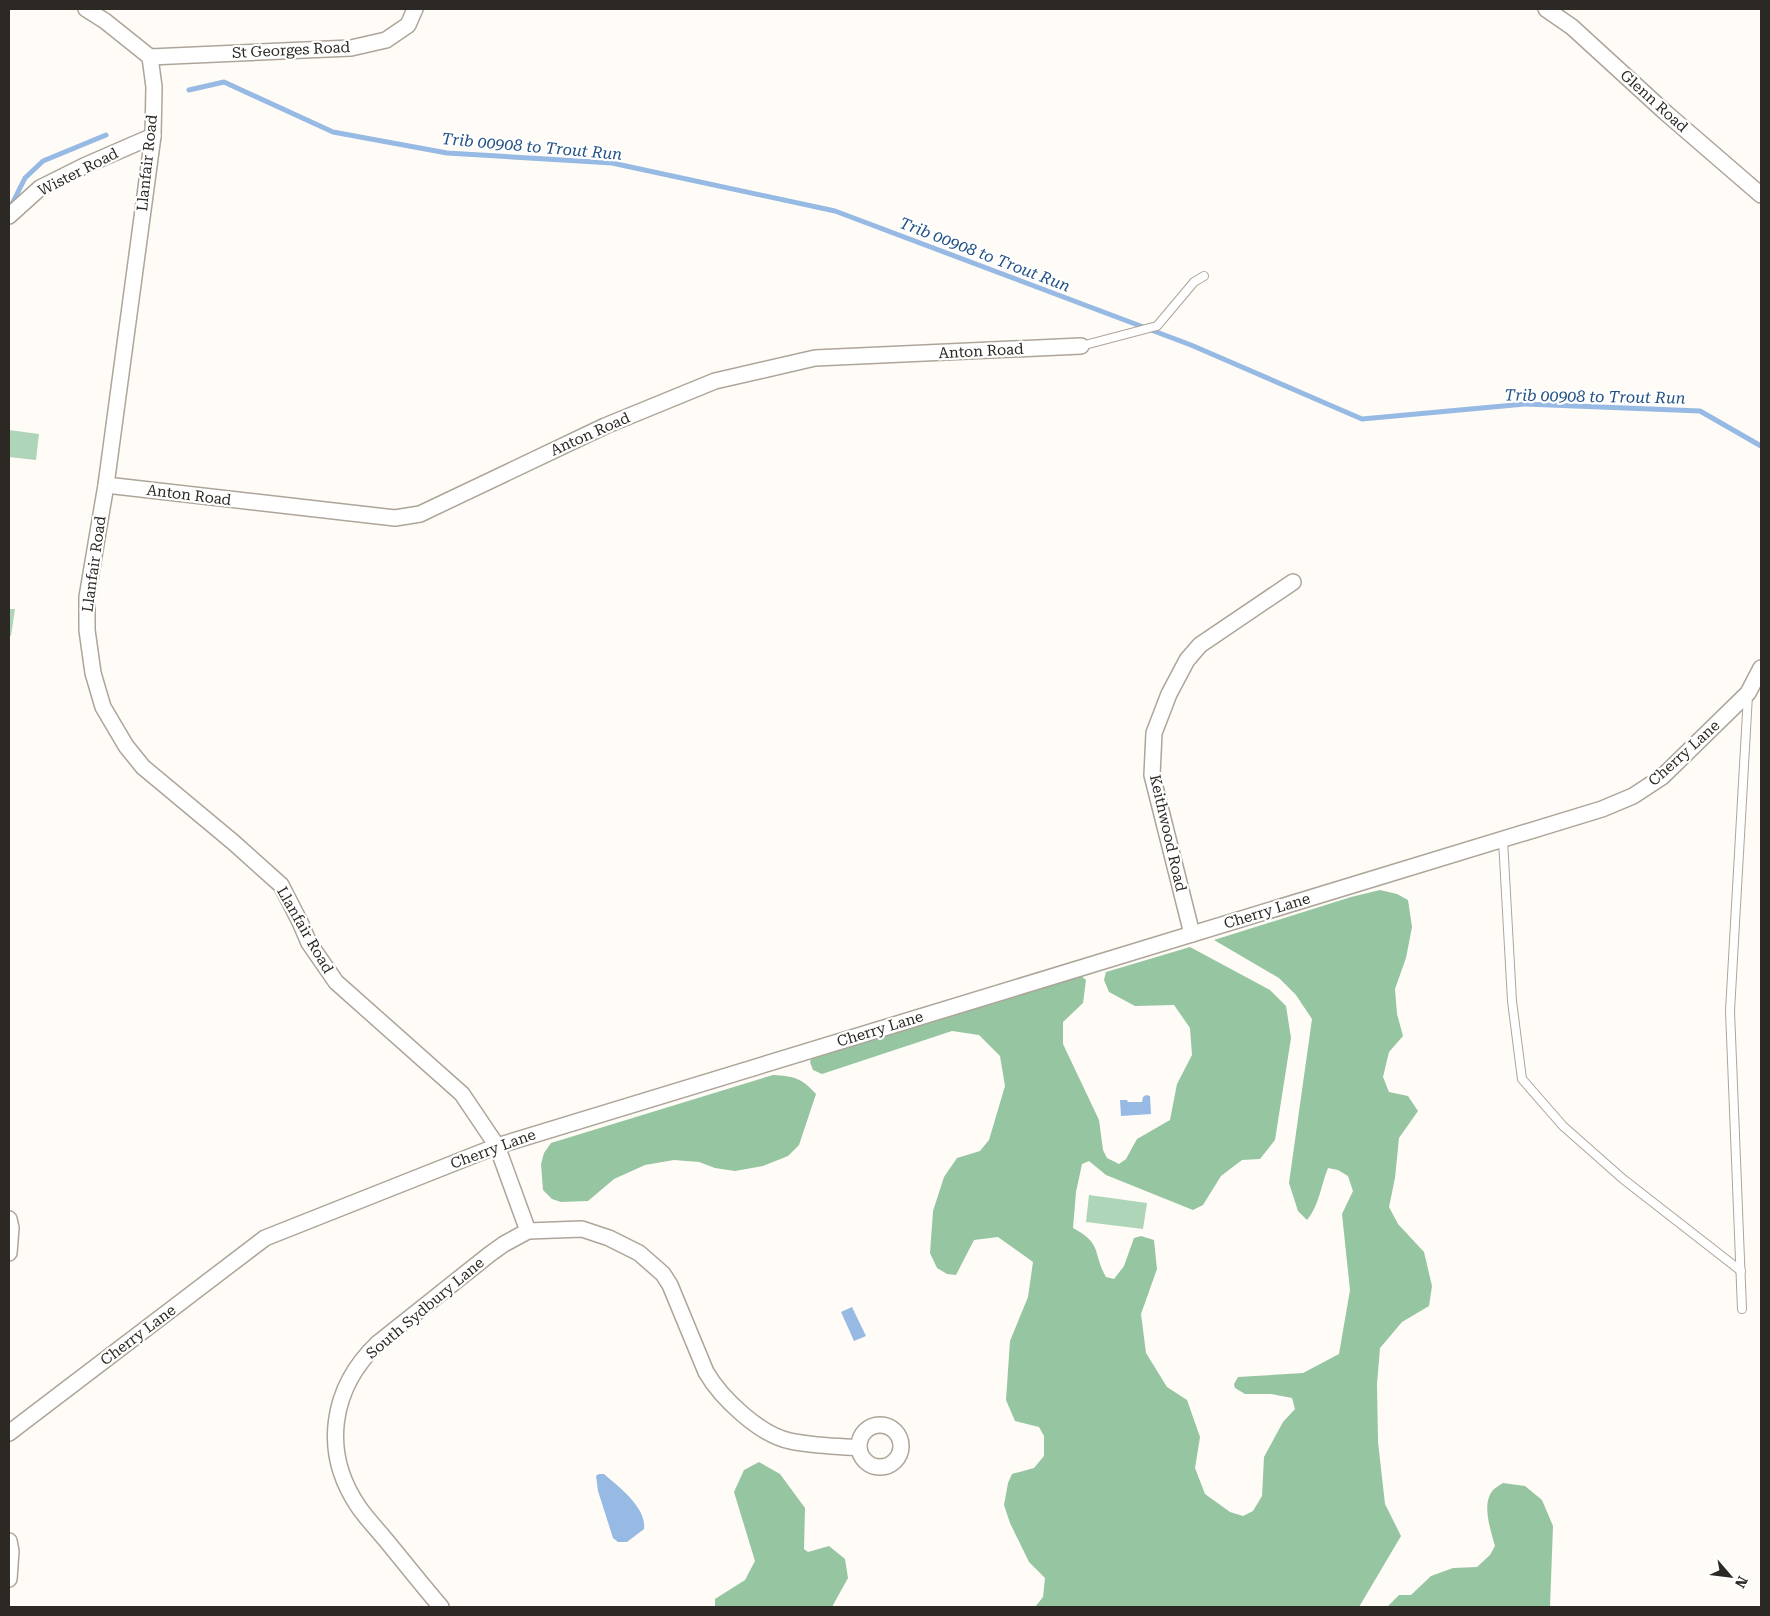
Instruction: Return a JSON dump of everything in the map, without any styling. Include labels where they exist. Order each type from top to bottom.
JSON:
[{"type":"street","points":[[86,9],[105,21],[150,57]]},
{"type":"street","name":"St Georges Road","points":[[150,57],[351,48],[386,40],[408,25],[415,9]]},
{"type":"street","name":"Glenn Road","points":[[1546,9],[1572,27],[1666,114],[1761,195]]},
{"type":"street","name":"Llanfair Road","points":[[150,57],[154,87],[152,136],[106,485],[87,597],[87,630],[93,673],[103,707],[126,746],[143,767],[228,837],[281,885],[309,943],[336,982],[462,1094],[498,1146],[528,1231]]},
{"type":"street","name":"Wister Road","points":[[9,216],[40,188],[152,136]]},
{"type":"street","name":"Anton Road","points":[[106,485],[395,518],[420,514],[605,426],[715,381],[816,358],[1081,346]]},
{"type":"street","name":"Keithwood Road","points":[[1192,934],[1152,775],[1154,733],[1169,694],[1187,660],[1200,645],[1293,582]]},
{"type":"street","name":"Cherry Lane","points":[[9,1433],[265,1238],[498,1146],[1602,809],[1634,796],[1662,777],[1748,693],[1761,668]]},
{"type":"street","points":[[9,1219],[11,1228],[9,1253]]},
{"type":"street","points":[[528,1231],[582,1229],[610,1238],[639,1253],[663,1274],[670,1285],[712,1384],[753,1423],[789,1441],[859,1448]]},
{"type":"street","name":"South Sydbury Lane","points":[[441,1607],[358,1506],[339,1466],[336,1429],[337,1415],[346,1386],[353,1373],[378,1343],[490,1254],[528,1231]]},
{"type":"street","points":[[9,1540],[11,1551],[9,1579]]},
{"type":"lane","points":[[1081,346],[1157,326],[1194,282],[1204,276]]},
{"type":"lane","points":[[1742,1309],[1730,1011],[1748,693]]},
{"type":"lane","points":[[1503,840],[1512,1001],[1522,1079],[1563,1126],[1623,1178],[1741,1271]]},
{"type":"green space","points":[[9,430],[39,434],[36,460],[9,457]]},
{"type":"green space","points":[[9,609],[15,609],[11,636],[9,635]]},
{"type":"green space","points":[[1380,890],[1397,894],[1408,900],[1412,927],[1406,958],[1395,989],[1397,1014],[1403,1036],[1389,1052],[1383,1077],[1389,1092],[1408,1096],[1418,1111],[1399,1138],[1395,1178],[1389,1207],[1398,1224],[1424,1252],[1432,1286],[1429,1306],[1402,1322],[1380,1348],[1377,1384],[1378,1442],[1385,1504],[1401,1536],[1359,1607],[1035,1607],[1043,1597],[1045,1578],[1029,1562],[1010,1523],[1004,1505],[1008,1483],[1012,1474],[1034,1468],[1044,1456],[1044,1436],[1039,1427],[1015,1421],[1006,1400],[1010,1341],[1028,1297],[1033,1262],[998,1237],[974,1240],[956,1275],[947,1274],[937,1268],[930,1253],[933,1211],[944,1177],[957,1158],[980,1151],[989,1140],[1005,1086],[1000,1056],[979,1035],[952,1031],[822,1074],[813,1070],[810,1062],[812,1056],[1081,976],[1086,980],[1083,1003],[1063,1022],[1063,1044],[1099,1120],[1103,1150],[1107,1158],[1119,1164],[1126,1159],[1137,1139],[1170,1120],[1177,1084],[1192,1055],[1190,1028],[1174,1005],[1135,1006],[1109,992],[1104,980],[1106,972],[1190,947],[1270,990],[1286,1006],[1291,1038],[1275,1140],[1260,1159],[1242,1160],[1221,1176],[1203,1205],[1193,1210],[1106,1175],[1089,1161],[1082,1164],[1076,1192],[1073,1228],[1093,1244],[1106,1277],[1114,1279],[1124,1266],[1134,1238],[1141,1236],[1154,1240],[1157,1269],[1141,1314],[1146,1353],[1167,1387],[1187,1400],[1200,1437],[1195,1468],[1205,1494],[1230,1512],[1243,1516],[1253,1511],[1262,1496],[1264,1457],[1283,1422],[1295,1409],[1292,1398],[1271,1394],[1245,1394],[1235,1388],[1234,1384],[1238,1377],[1303,1373],[1339,1354],[1350,1290],[1342,1214],[1353,1191],[1348,1176],[1338,1170],[1328,1168],[1317,1202],[1307,1220],[1298,1211],[1289,1183],[1312,1019],[1296,995],[1279,978],[1214,940],[1351,897]]},
{"type":"green space","points":[[773,1075],[787,1076],[802,1081],[816,1094],[799,1145],[788,1156],[763,1166],[735,1171],[715,1168],[699,1162],[674,1160],[645,1165],[614,1179],[588,1201],[561,1202],[552,1199],[543,1190],[541,1164],[544,1153],[551,1143]]},
{"type":"green space","points":[[1089,1195],[1147,1203],[1143,1229],[1086,1222]]},
{"type":"green space","points":[[759,1462],[780,1474],[805,1508],[804,1549],[808,1552],[829,1546],[845,1559],[848,1578],[832,1607],[715,1607],[715,1599],[745,1580],[755,1561],[734,1492],[744,1470]]},
{"type":"green space","points":[[1503,1483],[1525,1486],[1542,1500],[1553,1526],[1550,1607],[1387,1607],[1399,1595],[1411,1595],[1431,1576],[1453,1568],[1477,1567],[1490,1555],[1495,1546],[1487,1510],[1489,1496],[1493,1490]]},
{"type":"water","points":[[1146,1095],[1150,1096],[1151,1114],[1121,1116],[1120,1100],[1142,1102],[1143,1097]]},
{"type":"water","points":[[852,1307],[866,1336],[854,1341],[841,1312]]},
{"type":"water","points":[[604,1474],[624,1492],[641,1513],[644,1529],[627,1542],[618,1542],[613,1538],[598,1491],[596,1476]]},
{"type":"waterway","name":"Trib 00908 to Trout Run","points":[[189,90],[224,82],[333,132],[447,153],[612,163],[835,211],[1191,345],[1362,419],[1525,404],[1700,411],[1761,446]]},
{"type":"waterway","points":[[10,208],[25,178],[43,161],[106,135]]}]
